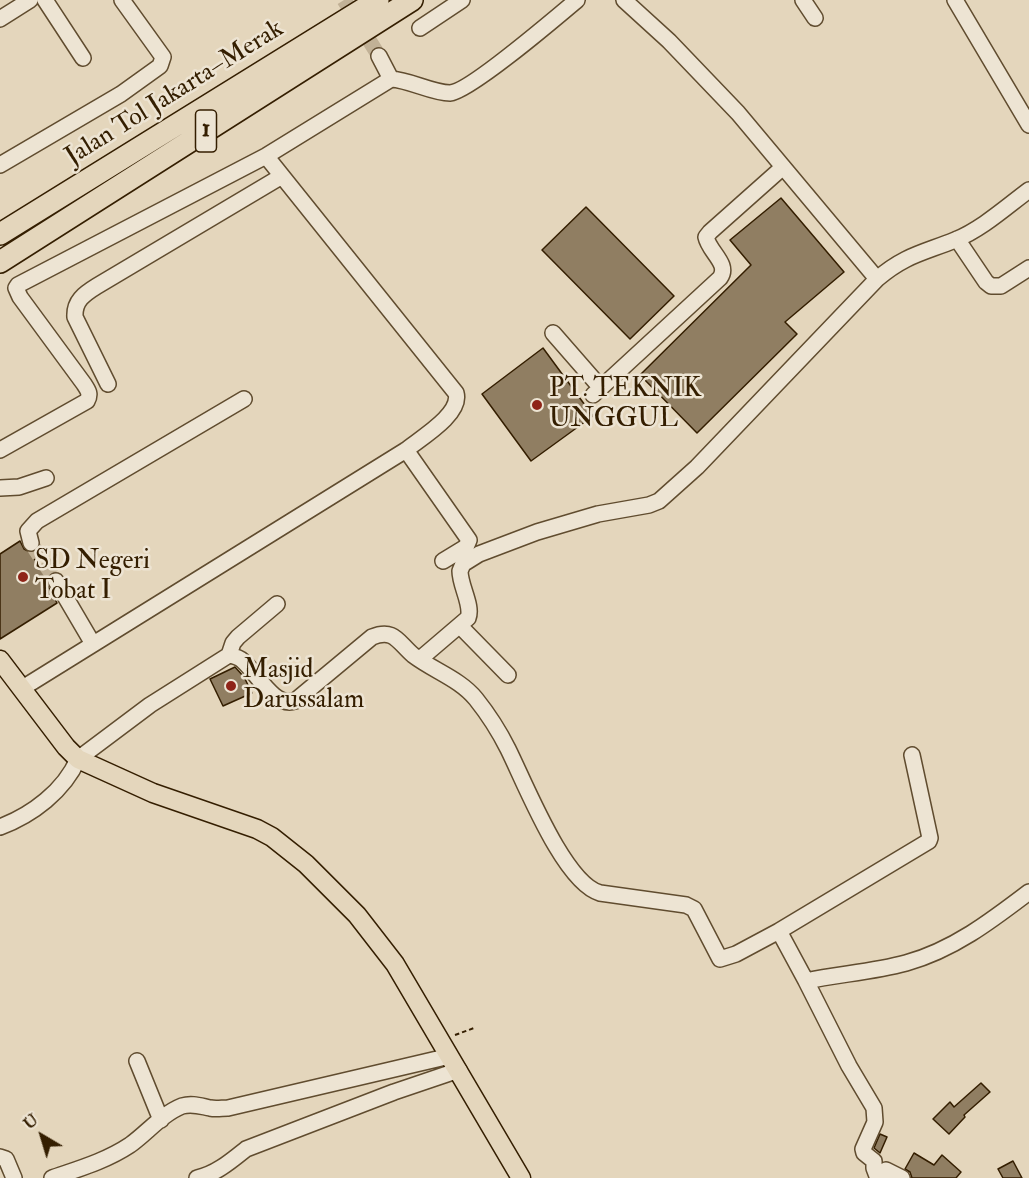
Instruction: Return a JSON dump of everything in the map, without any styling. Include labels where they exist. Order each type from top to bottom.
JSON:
[{"type":"highway","name":"Jalan Tol Jakarta–Merak","points":[[0,234],[378,0]]},
{"type":"highway","name":"Jalan Tol Jakarta–Merak","points":[[0,262],[412,0]]},
{"type":"main road","points":[[0,660],[78,759],[153,793],[247,825],[272,837],[289,849],[330,887],[373,935],[395,964],[521,1178]]},
{"type":"street","points":[[0,19],[30,0]]},
{"type":"street","points":[[45,0],[83,58]]},
{"type":"street","points":[[0,165],[121,94],[160,66],[163,57],[122,0]]},
{"type":"street","points":[[420,28],[462,0]]},
{"type":"street","points":[[0,450],[87,401],[89,396],[84,384],[20,297],[16,288],[18,285],[266,156],[391,79],[447,93],[457,91],[491,69],[578,0]]},
{"type":"street","points":[[624,0],[669,41],[738,113],[877,279]]},
{"type":"street","points":[[803,0],[815,18]]},
{"type":"street","points":[[955,0],[1025,108],[1029,125]]},
{"type":"street","points":[[378,56],[391,79]]},
{"type":"street","points":[[21,689],[406,450],[448,416],[458,400],[456,393],[266,156]]},
{"type":"street","points":[[553,333],[597,392],[720,278],[724,267],[708,244],[706,237],[782,168]]},
{"type":"street","points":[[108,384],[75,317],[75,309],[79,300],[97,286],[282,176]]},
{"type":"street","points":[[420,659],[468,618],[470,612],[460,571],[469,559],[537,532],[598,514],[649,505],[659,501],[697,467],[877,279],[909,257],[957,239],[980,226],[1029,190]]},
{"type":"street","points":[[957,239],[991,286],[1001,286],[1029,268]]},
{"type":"street","points":[[31,543],[28,531],[37,521],[244,399]]},
{"type":"street","points":[[406,450],[469,540],[466,547],[443,561]]},
{"type":"street","points":[[0,488],[19,487],[46,478]]},
{"type":"street","points":[[56,581],[93,644]]},
{"type":"street","points":[[0,827],[36,808],[48,798],[72,772],[78,759],[150,705],[229,655],[238,637],[277,604]]},
{"type":"street","points":[[460,626],[508,675]]},
{"type":"street","points":[[229,655],[242,660],[265,687],[284,702],[289,703],[295,701],[351,652],[372,637],[386,633],[396,638],[420,659],[456,681],[477,700],[507,747],[563,858],[590,888],[600,892],[686,904],[694,909],[720,959],[779,932],[929,841],[912,755]]},
{"type":"street","points":[[806,981],[906,963],[924,956],[967,937],[1029,892]]},
{"type":"street","points":[[779,932],[849,1066],[874,1108],[875,1122],[864,1145],[864,1153],[874,1161],[877,1176],[886,1170],[902,1178]]},
{"type":"street","points":[[52,1178],[101,1160],[127,1147],[170,1112],[184,1106],[228,1108],[450,1056]]},
{"type":"street","points":[[197,1178],[206,1176],[226,1165],[246,1149],[394,1092],[450,1056]]},
{"type":"street","points":[[137,1061],[161,1120]]},
{"type":"street","points":[[0,1157],[6,1159],[14,1178]]},
{"type":"path","points":[[450,1056],[474,1028]]},
{"type":"building","points":[[781,198],[844,272],[785,322],[797,334],[697,433],[640,375],[751,265],[730,240]]},
{"type":"building","points":[[586,207],[674,296],[630,339],[542,250]]},
{"type":"building","name":"PT. TEKNIK UNGGUL","points":[[543,348],[593,416],[531,461],[482,394]]},
{"type":"building","name":"SD Negeri Tobat I","points":[[20,541],[47,579],[57,603],[0,639],[0,554]]},
{"type":"building","name":"Masjid Darussalam","points":[[235,667],[244,677],[252,693],[223,706],[210,679]]},
{"type":"building","points":[[981,1083],[990,1092],[964,1115],[965,1117],[949,1134],[933,1119],[950,1102],[954,1107]]},
{"type":"building","points":[[880,1134],[887,1137],[880,1153],[874,1148]]},
{"type":"building","points":[[914,1153],[934,1165],[942,1155],[961,1172],[956,1178],[912,1178],[910,1172],[905,1169]]},
{"type":"building","points":[[1013,1161],[1022,1178],[1003,1178],[998,1169]]},
{"type":"tunnel","points":[[344,0],[379,56]]},
{"type":"tunnel","points":[[31,543],[56,581]]},
{"type":"place","name":"PT. TEKNIK UNGGUL","points":[[537,405]]},
{"type":"place","name":"SD Negeri Tobat I","points":[[23,577]]},
{"type":"place","name":"Masjid Darussalam","points":[[231,686]]}]
